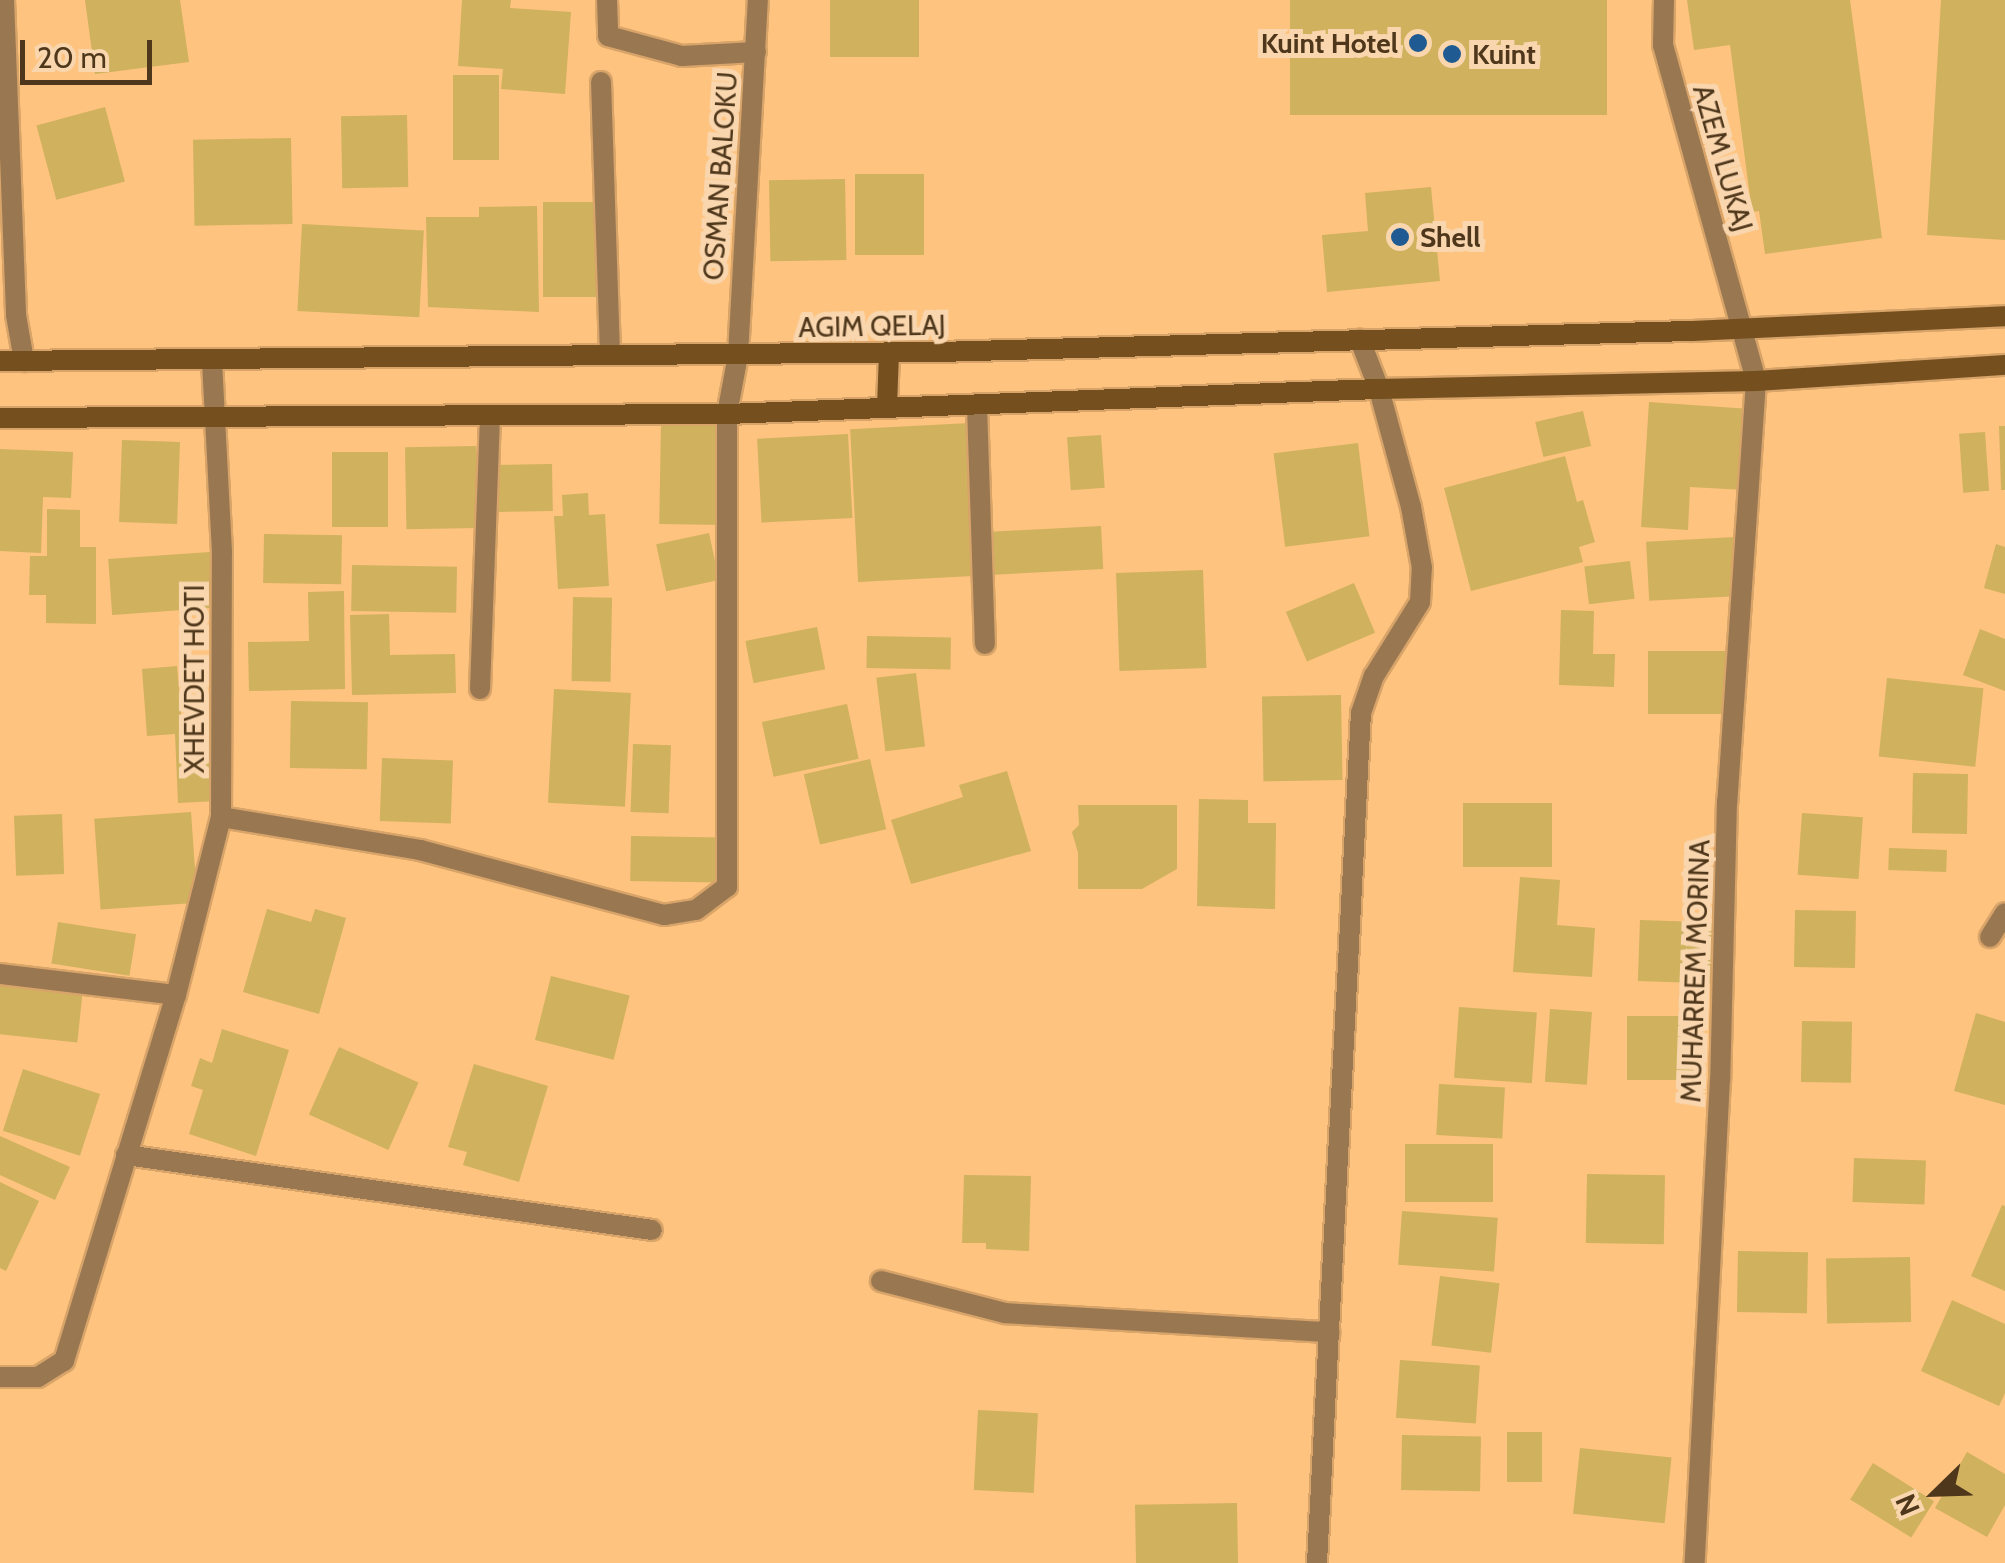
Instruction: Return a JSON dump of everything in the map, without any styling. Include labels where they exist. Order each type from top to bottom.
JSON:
[{"type":"main road","name":"AGIM QELAJ","points":[[0,361],[890,353],[1744,330],[2005,316]]},
{"type":"main road","points":[[887,407],[890,353]]},
{"type":"main road","points":[[0,418],[727,414],[1378,388],[1756,381],[2005,366]]},
{"type":"street","points":[[4,0],[16,315],[24,361]]},
{"type":"street","points":[[607,0],[608,36],[682,56],[756,52]]},
{"type":"street","name":"OSMAN BALOKU","points":[[221,817],[420,850],[664,915],[696,910],[727,887],[727,414],[738,355],[758,0]]},
{"type":"street","name":"AZEM LUKAJ","points":[[1664,0],[1663,45],[1756,381]]},
{"type":"street","points":[[602,82],[610,355]]},
{"type":"street","points":[[1317,1563],[1361,713],[1374,676],[1420,602],[1422,568],[1411,507],[1378,388],[1360,340]]},
{"type":"street","name":"XHEVDET HOTI","points":[[0,1377],[38,1377],[64,1361],[176,995],[221,817],[222,552],[212,359]]},
{"type":"street","name":"MUHARREM MORINA","points":[[1695,1563],[1720,1078],[1727,801],[1756,381]]},
{"type":"street","points":[[977,406],[984,644]]},
{"type":"street","points":[[480,689],[490,415]]},
{"type":"street","points":[[1990,937],[2005,913]]},
{"type":"street","points":[[0,974],[176,995]]},
{"type":"street","points":[[126,1156],[652,1230]]},
{"type":"street","points":[[881,1281],[1006,1313],[1329,1332]]},
{"type":"building","points":[[85,0],[180,0],[189,62],[95,74]]},
{"type":"building","points":[[462,0],[511,0],[510,8],[571,12],[565,94],[501,89],[503,69],[458,66]]},
{"type":"building","points":[[830,0],[919,0],[919,57],[830,57]]},
{"type":"building","name":"Kuint","points":[[1290,0],[1607,0],[1607,115],[1290,115]]},
{"type":"building","points":[[1687,0],[1850,0],[1882,238],[1765,254],[1759,211],[1752,212],[1730,45],[1694,50]]},
{"type":"building","points":[[1941,0],[2005,0],[2005,240],[1927,235]]},
{"type":"building","points":[[453,75],[499,75],[499,160],[453,160]]},
{"type":"building","points":[[105,107],[125,181],[56,200],[36,125]]},
{"type":"building","points":[[407,115],[408,187],[342,188],[341,116]]},
{"type":"building","points":[[291,138],[293,224],[195,226],[193,140]]},
{"type":"building","points":[[855,174],[924,174],[924,255],[855,255]]},
{"type":"building","points":[[845,179],[846,260],[770,261],[769,180]]},
{"type":"building","points":[[1431,187],[1440,281],[1327,292],[1322,235],[1368,231],[1365,193]]},
{"type":"building","points":[[543,202],[600,202],[600,297],[543,297]]},
{"type":"building","points":[[537,206],[539,312],[428,307],[426,217],[479,217],[479,207]]},
{"type":"building","points":[[302,224],[424,230],[419,317],[297,311]]},
{"type":"building","points":[[1649,402],[1750,409],[1745,490],[1690,487],[1688,530],[1641,527]]},
{"type":"building","points":[[1583,411],[1591,446],[1543,457],[1535,422]]},
{"type":"building","points":[[661,423],[723,424],[721,525],[659,524]]},
{"type":"building","points":[[970,423],[978,576],[858,582],[850,429]]},
{"type":"building","points":[[1999,426],[2005,426],[2005,490],[2001,490]]},
{"type":"building","points":[[1985,432],[1989,491],[1963,493],[1959,434]]},
{"type":"building","points":[[848,434],[852,518],[762,523],[757,439]]},
{"type":"building","points":[[1101,435],[1105,488],[1071,490],[1067,437]]},
{"type":"building","points":[[122,440],[180,442],[177,524],[119,522]]},
{"type":"building","points":[[1358,443],[1369,536],[1285,547],[1274,453]]},
{"type":"building","points":[[476,446],[477,528],[406,529],[405,447]]},
{"type":"building","points":[[0,449],[73,452],[71,498],[43,497],[41,553],[0,551]]},
{"type":"building","points":[[332,452],[388,452],[388,527],[332,527]]},
{"type":"building","points":[[1565,456],[1577,502],[1583,500],[1595,542],[1579,547],[1583,562],[1471,591],[1444,488]]},
{"type":"building","points":[[552,464],[553,511],[496,512],[495,465]]},
{"type":"building","points":[[588,493],[589,515],[605,514],[609,586],[558,589],[554,516],[563,516],[562,495]]},
{"type":"building","points":[[47,509],[80,510],[80,547],[96,547],[96,624],[46,623],[46,595],[29,595],[30,556],[47,556]]},
{"type":"building","points":[[1101,526],[1103,569],[993,575],[991,532]]},
{"type":"building","points":[[709,533],[719,580],[666,591],[656,544]]},
{"type":"building","points":[[264,534],[342,535],[341,584],[263,583]]},
{"type":"building","points":[[1736,537],[1739,596],[1649,601],[1646,542]]},
{"type":"building","points":[[1996,544],[2005,547],[2005,594],[1984,588]]},
{"type":"building","points":[[210,552],[214,608],[112,615],[108,559]]},
{"type":"building","points":[[1630,561],[1635,599],[1589,604],[1584,567]]},
{"type":"building","points":[[352,565],[457,567],[456,613],[351,611]]},
{"type":"building","points":[[1203,570],[1206,668],[1119,671],[1116,573]]},
{"type":"building","points":[[1354,583],[1375,633],[1307,662],[1286,612]]},
{"type":"building","points":[[344,591],[345,689],[249,691],[248,642],[309,641],[308,592]]},
{"type":"building","points":[[573,597],[612,598],[611,682],[572,681]]},
{"type":"building","points":[[1561,610],[1594,611],[1593,654],[1615,654],[1614,687],[1559,685]]},
{"type":"building","points":[[389,614],[390,655],[455,654],[456,693],[352,695],[350,615]]},
{"type":"building","points":[[817,627],[825,669],[754,683],[745,641]]},
{"type":"building","points":[[1980,629],[2005,639],[2005,691],[1963,675]]},
{"type":"building","points":[[867,636],[951,637],[950,669],[866,668]]},
{"type":"building","points":[[1648,651],[1725,651],[1725,714],[1648,714]]},
{"type":"building","points":[[177,666],[183,735],[215,734],[217,801],[178,803],[175,734],[147,736],[142,669]]},
{"type":"building","points":[[916,673],[925,746],[885,751],[876,678]]},
{"type":"building","points":[[1887,678],[1983,688],[1975,767],[1879,757]]},
{"type":"building","points":[[554,689],[631,693],[625,807],[548,803]]},
{"type":"building","points":[[1341,695],[1342,780],[1263,781],[1262,696]]},
{"type":"building","points":[[291,701],[368,702],[367,769],[290,768]]},
{"type":"building","points":[[847,704],[859,759],[774,777],[762,722]]},
{"type":"building","points":[[633,744],[671,745],[669,813],[631,812]]},
{"type":"building","points":[[382,758],[453,760],[451,823],[380,821]]},
{"type":"building","points":[[870,759],[886,829],[820,844],[804,774]]},
{"type":"building","points":[[1007,771],[1031,851],[911,884],[891,820],[963,797],[959,785]]},
{"type":"building","points":[[1913,773],[1968,774],[1967,834],[1912,833]]},
{"type":"building","points":[[1199,799],[1248,800],[1248,823],[1276,823],[1275,909],[1197,906]]},
{"type":"building","points":[[1463,803],[1552,803],[1552,867],[1463,867]]},
{"type":"building","points":[[1078,805],[1177,805],[1177,869],[1142,889],[1078,889],[1078,853],[1072,832],[1079,825]]},
{"type":"building","points":[[191,812],[197,903],[101,910],[94,819]]},
{"type":"building","points":[[1802,813],[1863,817],[1859,879],[1798,875]]},
{"type":"building","points":[[62,814],[64,874],[16,876],[14,816]]},
{"type":"building","points":[[631,836],[720,838],[719,883],[630,881]]},
{"type":"building","points":[[1889,848],[1947,850],[1946,872],[1888,870]]},
{"type":"building","points":[[1520,877],[1560,880],[1557,925],[1595,928],[1592,977],[1513,972]]},
{"type":"building","points":[[267,909],[311,922],[315,909],[346,918],[319,1014],[243,992]]},
{"type":"building","points":[[1795,910],[1856,911],[1855,968],[1794,967]]},
{"type":"building","points":[[1640,920],[1714,923],[1712,984],[1638,981]]},
{"type":"building","points":[[58,922],[136,934],[129,976],[51,963]]},
{"type":"building","points":[[551,976],[630,996],[614,1060],[535,1040]]},
{"type":"building","points":[[0,984],[83,993],[77,1042],[0,1034]]},
{"type":"building","points":[[1459,1007],[1537,1012],[1532,1083],[1454,1078]]},
{"type":"building","points":[[1550,1009],[1592,1012],[1587,1085],[1545,1082]]},
{"type":"building","points":[[1976,1013],[2005,1022],[2005,1105],[1954,1091]]},
{"type":"building","points":[[1627,1016],[1703,1016],[1703,1080],[1627,1080]]},
{"type":"building","points":[[1802,1021],[1852,1022],[1851,1083],[1801,1082]]},
{"type":"building","points":[[222,1029],[289,1050],[256,1156],[189,1134],[203,1090],[191,1086],[200,1058],[212,1063]]},
{"type":"building","points":[[339,1047],[418,1082],[388,1150],[309,1115]]},
{"type":"building","points":[[474,1064],[548,1086],[519,1182],[463,1165],[467,1152],[448,1147]]},
{"type":"building","points":[[23,1069],[100,1094],[80,1156],[3,1131]]},
{"type":"building","points":[[1439,1084],[1505,1087],[1502,1138],[1436,1135]]},
{"type":"building","points":[[0,1136],[70,1167],[55,1200],[0,1175]]},
{"type":"building","points":[[1405,1144],[1493,1144],[1493,1202],[1405,1202]]},
{"type":"building","points":[[1854,1158],[1926,1161],[1924,1204],[1852,1202]]},
{"type":"building","points":[[1587,1174],[1665,1175],[1664,1244],[1586,1243]]},
{"type":"building","points":[[964,1175],[1031,1176],[1029,1251],[986,1249],[986,1243],[962,1243]]},
{"type":"building","points":[[0,1182],[39,1201],[6,1271],[0,1268]]},
{"type":"building","points":[[2002,1205],[2005,1206],[2005,1291],[1971,1276]]},
{"type":"building","points":[[1402,1211],[1498,1218],[1494,1272],[1398,1265]]},
{"type":"building","points":[[1738,1251],[1808,1252],[1807,1313],[1737,1312]]},
{"type":"building","points":[[1910,1257],[1911,1322],[1827,1323],[1826,1258]]},
{"type":"building","points":[[1440,1276],[1500,1283],[1491,1353],[1431,1345]]},
{"type":"building","points":[[1952,1300],[2005,1324],[2005,1393],[1999,1406],[1921,1371]]},
{"type":"building","points":[[1400,1360],[1480,1366],[1476,1423],[1396,1418]]},
{"type":"building","points":[[978,1410],[1038,1413],[1034,1493],[974,1490]]},
{"type":"building","points":[[1507,1432],[1542,1432],[1542,1482],[1507,1482]]},
{"type":"building","points":[[1402,1435],[1481,1436],[1480,1491],[1401,1490]]},
{"type":"building","points":[[1580,1448],[1671,1458],[1665,1523],[1573,1514]]},
{"type":"building","points":[[1967,1452],[2005,1474],[2005,1505],[1987,1537],[1935,1508]]},
{"type":"building","points":[[1873,1463],[1934,1501],[1911,1538],[1850,1499]]},
{"type":"building","points":[[1237,1503],[1238,1563],[1136,1563],[1135,1505]]},
{"type":"place","name":"Kuint Hotel","points":[[1418,43]]},
{"type":"place","name":"Kuint","points":[[1452,54]]},
{"type":"place","name":"Shell","points":[[1400,237]]}]
